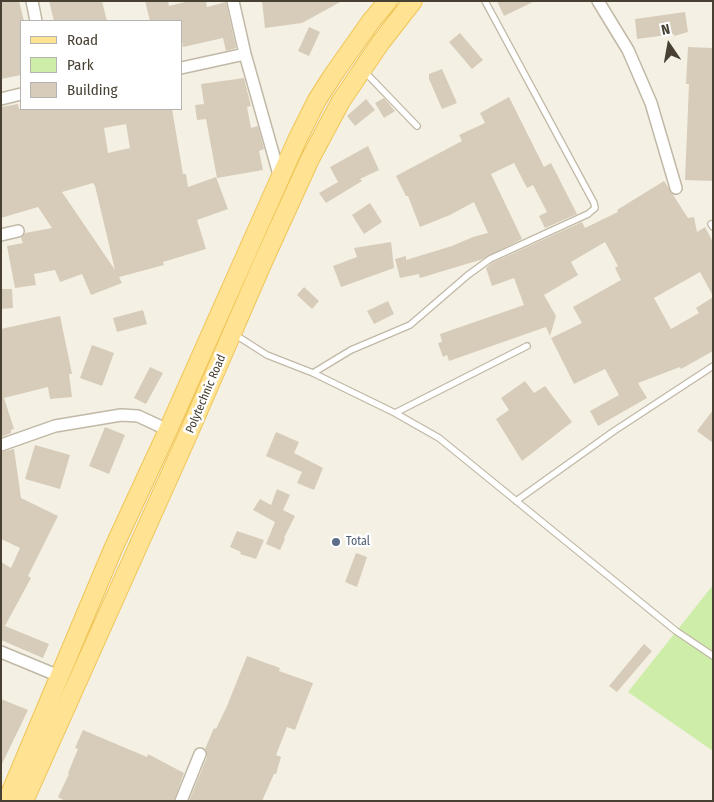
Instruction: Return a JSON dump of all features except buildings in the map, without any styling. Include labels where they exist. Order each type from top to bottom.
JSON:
[{"type":"main road","name":"Polytechnic Road","points":[[7,801],[113,549],[297,140],[332,75],[370,21],[388,1]]},
{"type":"main road","name":"Polytechnic Road","points":[[24,801],[310,159],[341,101],[362,69],[413,1]]},
{"type":"street","points":[[32,1],[36,20]]},
{"type":"street","points":[[233,1],[245,54],[280,180]]},
{"type":"street","points":[[598,1],[628,50],[651,103],[676,188]]},
{"type":"street","points":[[182,68],[245,54]]},
{"type":"street","points":[[1,99],[20,94]]},
{"type":"street","points":[[1,235],[18,231]]},
{"type":"street","points":[[1,444],[55,426],[121,415],[138,416],[168,430]]},
{"type":"street","points":[[1,652],[59,676]]},
{"type":"street","points":[[181,801],[200,754]]},
{"type":"lane","points":[[313,373],[351,350],[410,325],[468,275],[490,259],[588,214],[595,208],[594,202],[485,1]]},
{"type":"lane","points":[[362,69],[417,126]]},
{"type":"lane","points":[[232,333],[267,356],[313,373],[395,413],[439,438],[676,631],[713,656]]},
{"type":"lane","points":[[395,413],[527,346]]},
{"type":"lane","points":[[516,501],[614,431],[713,366]]},
{"type":"green space","points":[[713,585],[713,751],[628,692]]},
{"type":"place","name":"Total","points":[[336,542]]}]
